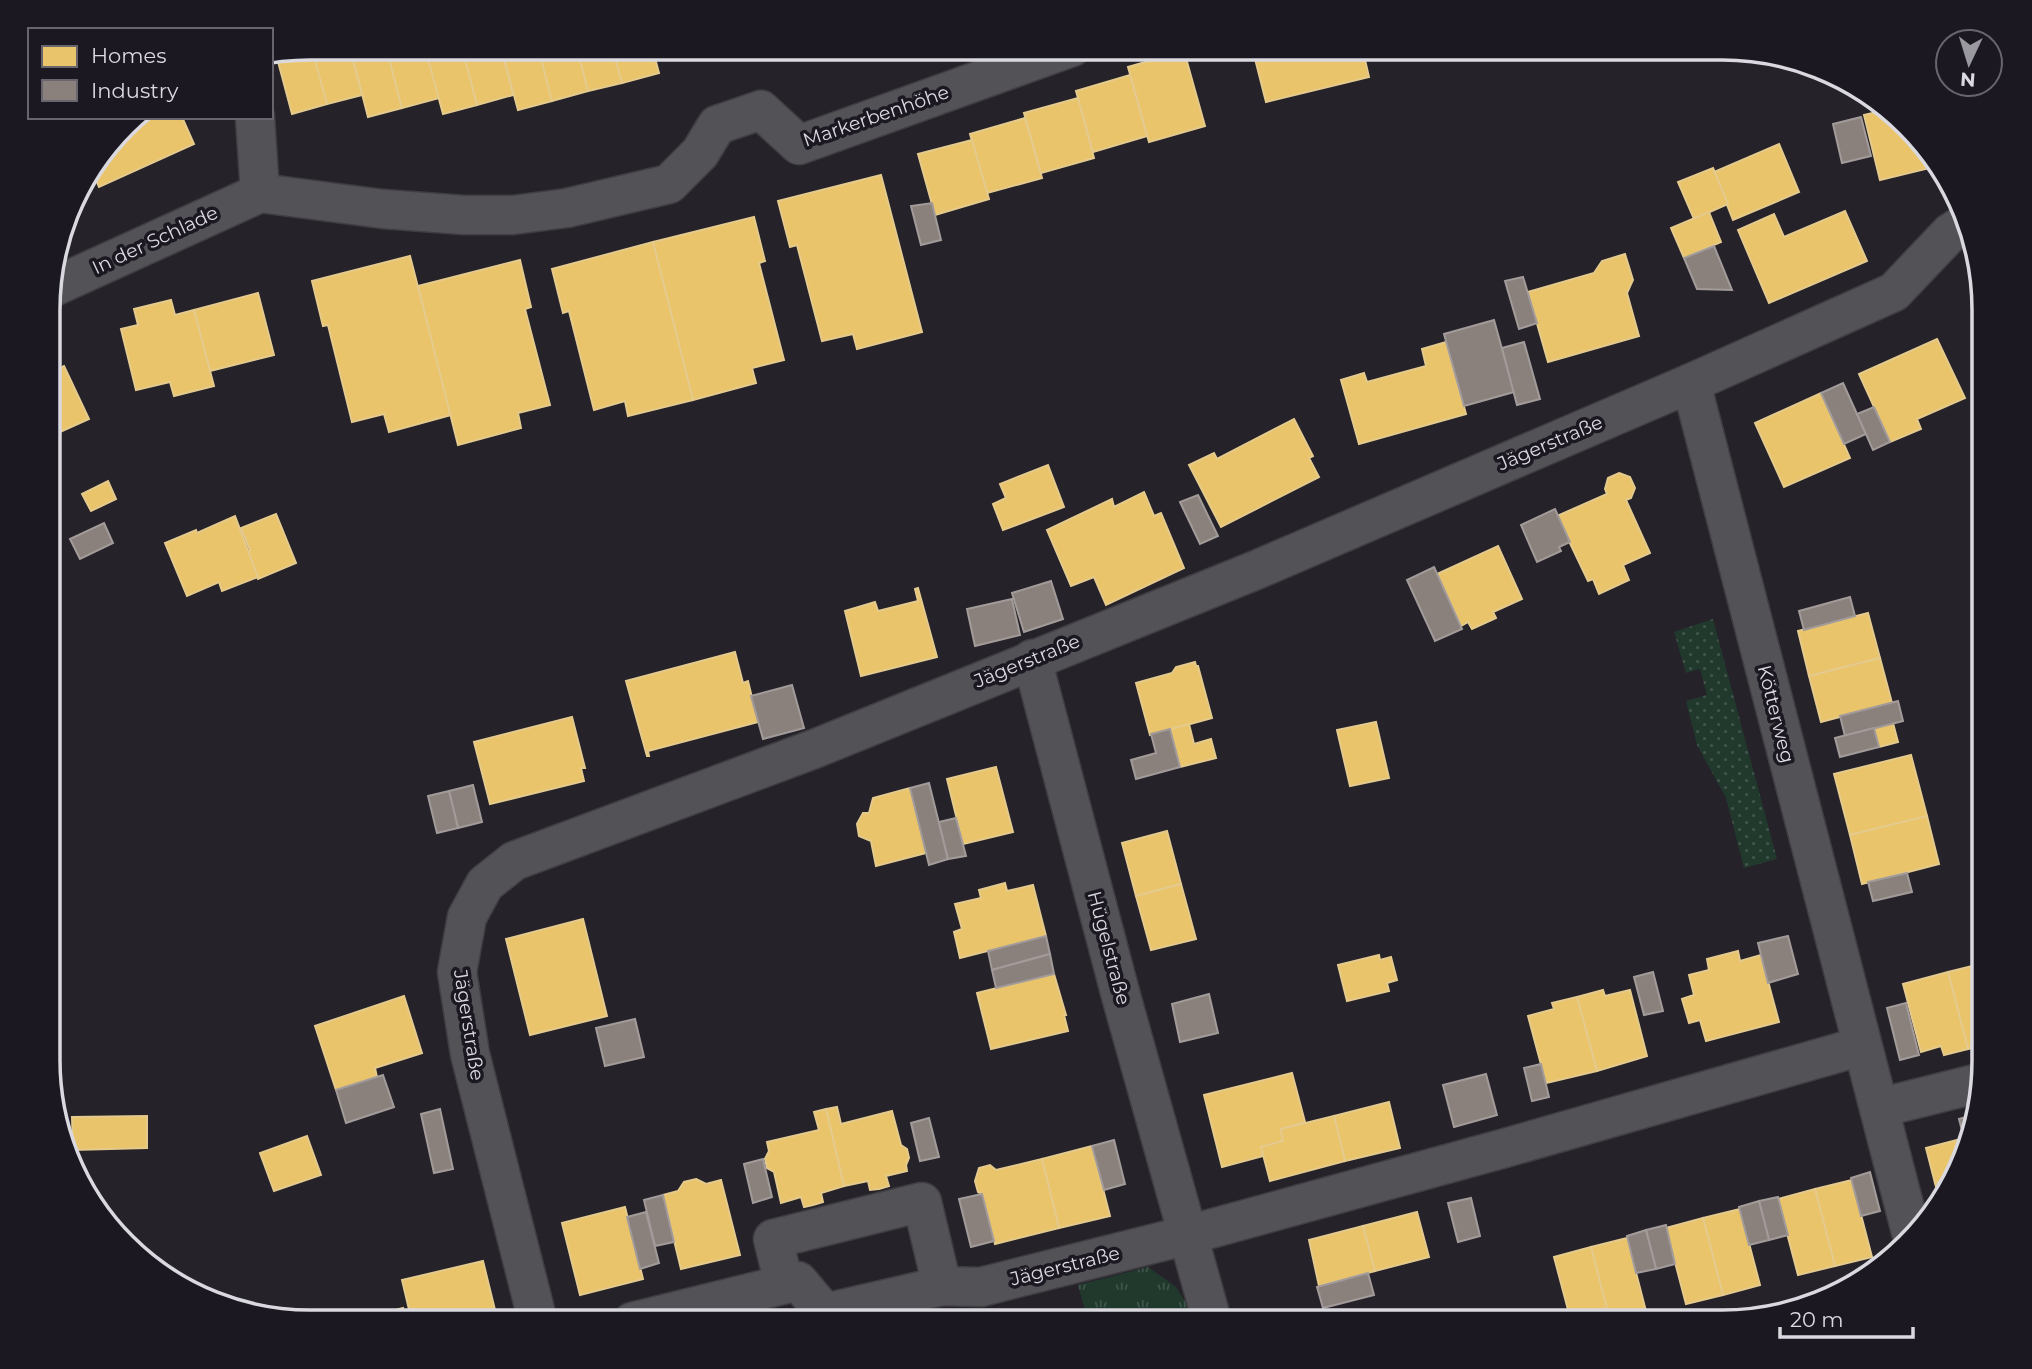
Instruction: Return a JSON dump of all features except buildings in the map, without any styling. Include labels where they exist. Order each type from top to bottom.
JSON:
[{"type":"street","name":"Markerbenhöhe","points":[[260,193],[383,209],[464,215],[513,215],[566,208],[669,184],[700,152],[717,125],[761,110],[799,145],[1036,60]]},
{"type":"street","points":[[255,119],[260,193]]},
{"type":"street","name":"In der Schlade","points":[[61,284],[260,193]]},
{"type":"street","name":"Jägerstraße","points":[[535,1310],[470,1054],[457,972],[467,918],[485,884],[513,861],[814,749],[1256,570],[1691,383],[1894,292],[1950,233],[1958,228]]},
{"type":"street","name":"Kötterweg","points":[[1691,383],[1910,1224]]},
{"type":"street","name":"Hügelstraße","points":[[1032,659],[1209,1310]]},
{"type":"street","points":[[1188,1236],[1862,1046]]},
{"type":"street","points":[[1880,1108],[1971,1085]]},
{"type":"street","points":[[680,1310],[784,1284],[773,1239],[922,1202],[942,1286]]},
{"type":"street","name":"Jägerstraße","points":[[838,1310],[942,1286],[981,1287],[1188,1236]]},
{"type":"street","name":"Jägerstraße","points":[[784,1284],[798,1281],[822,1310]]},
{"type":"green space","points":[[1713,619],[1777,859],[1744,868],[1726,798],[1697,745],[1686,701],[1707,695],[1700,669],[1686,673],[1674,632]]},
{"type":"green space","points":[[1148,1267],[1175,1286],[1191,1310],[1085,1310],[1078,1285]]}]
